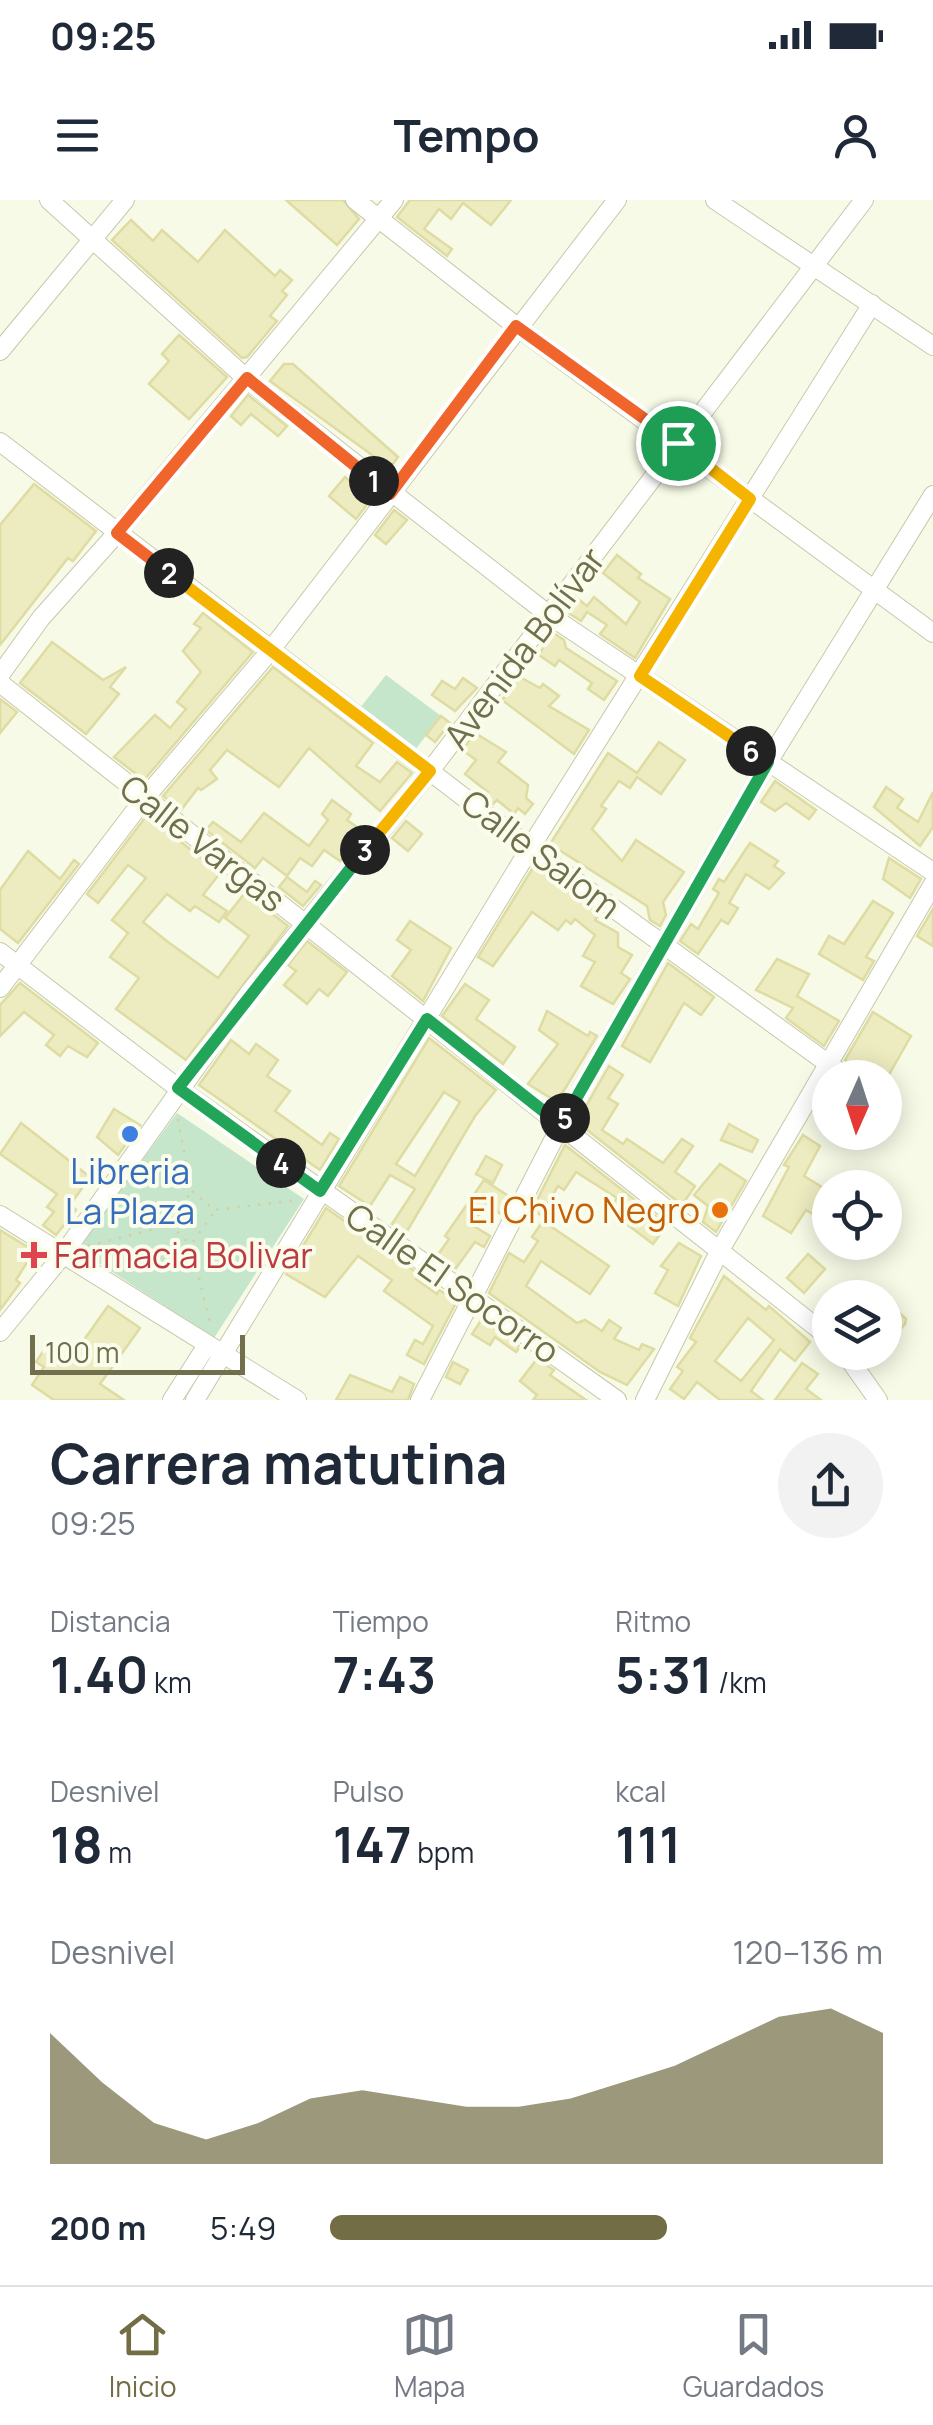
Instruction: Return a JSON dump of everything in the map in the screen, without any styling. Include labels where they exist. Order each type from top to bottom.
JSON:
[{"type":"street","points":[[49,200],[247,378],[549,615],[933,872]]},
{"type":"street","points":[[0,350],[125,200]]},
{"type":"street","points":[[355,200],[516,326],[933,633]]},
{"type":"street","points":[[0,675],[41,618],[117,533],[394,200]]},
{"type":"street","points":[[0,988],[144,799],[270,650],[516,326],[618,200]]},
{"type":"street","points":[[715,200],[933,346]]},
{"type":"street","name":"Avenida Bolívar","points":[[0,1332],[70,1253],[178,1088],[305,922],[430,771],[864,200]]},
{"type":"street","points":[[172,1400],[214,1346],[427,1019],[872,304]]},
{"type":"street","name":"Calle Salom","points":[[0,442],[530,848],[821,1060]]},
{"type":"street","points":[[420,1400],[561,1125],[666,948],[768,762],[933,494]]},
{"type":"street","name":"Calle Vargas","points":[[0,682],[812,1324]]},
{"type":"street","points":[[829,1060],[933,884]]},
{"type":"street","name":"Calle El Socorro","points":[[0,952],[312,1195],[474,1296],[617,1400]]},
{"type":"street","points":[[645,1400],[720,1250],[812,1090]]},
{"type":"street","points":[[0,1215],[70,1253],[297,1400]]},
{"type":"street","points":[[195,1400],[214,1346]]},
{"type":"street","points":[[857,1370],[878,1400]]},
{"type":"path","points":[[177,1113],[192,1190],[214,1210]]},
{"type":"path","points":[[70,1253],[170,1226],[192,1190]]},
{"type":"path","points":[[191,1244],[214,1210],[312,1195]]},
{"type":"path","points":[[170,1226],[191,1244],[214,1346]]},
{"type":"green space","points":[[386,675],[441,716],[415,750],[360,708]]},
{"type":"green space","points":[[177,1113],[304,1199],[214,1338],[77,1249]]},
{"type":"building","points":[[286,200],[343,200],[359,219],[337,245]]},
{"type":"building","points":[[410,200],[511,200],[491,225],[463,203],[451,219],[439,209],[424,229],[452,249],[447,256],[397,217]]},
{"type":"building","points":[[131,220],[153,241],[162,230],[198,262],[225,230],[275,276],[280,270],[292,280],[282,291],[287,295],[270,316],[277,321],[247,357],[242,358],[112,240]]},
{"type":"building","points":[[179,335],[227,377],[189,419],[149,384],[169,361],[162,354]]},
{"type":"building","points":[[284,364],[293,364],[398,457],[390,468],[270,381]]},
{"type":"building","points":[[248,395],[287,426],[278,436],[251,414],[241,425],[231,416]]},
{"type":"building","points":[[345,477],[371,499],[356,519],[329,496]]},
{"type":"building","points":[[34,484],[96,531],[73,561],[68,558],[0,645],[0,525]]},
{"type":"building","points":[[394,510],[407,520],[386,544],[375,535]]},
{"type":"building","points":[[617,555],[641,574],[638,578],[670,599],[635,658],[600,634],[607,625],[587,612],[581,621],[567,612],[577,598],[587,606],[594,597],[626,624],[640,602],[603,573]]},
{"type":"building","points":[[203,613],[253,652],[144,780],[114,757],[155,715],[170,728],[186,709],[177,702],[201,672],[183,651],[201,628],[194,624]]},
{"type":"building","points":[[552,632],[564,640],[566,648],[617,681],[604,700],[588,689],[592,683],[559,660],[555,666],[539,655]]},
{"type":"building","points":[[52,642],[103,680],[126,667],[110,687],[119,694],[86,734],[20,683]]},
{"type":"building","points":[[273,667],[373,743],[356,766],[380,782],[397,762],[412,773],[380,811],[309,748],[279,787],[227,750],[210,770],[217,779],[201,790],[198,788],[181,810],[163,796]]},
{"type":"building","points":[[520,677],[540,688],[543,684],[559,696],[549,706],[589,730],[574,754],[502,700]]},
{"type":"building","points":[[463,678],[477,688],[455,711],[432,695],[442,681],[455,689]]},
{"type":"building","points":[[0,699],[17,712],[0,733]]},
{"type":"building","points":[[441,716],[450,723],[435,742],[426,735]]},
{"type":"building","points":[[475,733],[506,752],[498,762],[528,785],[526,798],[533,804],[525,814],[518,808],[514,814],[497,800],[493,804],[484,797],[488,792],[465,774],[476,760],[462,750]]},
{"type":"building","points":[[659,742],[685,760],[661,794],[637,777],[630,788],[619,781],[601,806],[606,809],[592,829],[622,861],[636,840],[684,872],[663,902],[666,915],[660,926],[650,920],[647,906],[550,844],[608,753],[637,773]]},
{"type":"building","points":[[775,781],[816,810],[809,819],[786,803],[775,811],[761,802]]},
{"type":"building","points":[[886,787],[903,799],[897,808],[918,822],[933,792],[933,827],[920,846],[874,807]]},
{"type":"building","points":[[332,800],[351,814],[347,820],[364,832],[340,861],[324,850],[312,866],[300,858],[287,876],[263,858],[255,868],[206,830],[213,822],[241,842],[264,813],[309,846],[328,820],[322,814]]},
{"type":"building","points":[[147,815],[220,873],[203,895],[227,911],[219,922],[195,906],[190,911],[167,894],[143,922],[168,942],[218,978],[249,936],[225,918],[245,893],[288,926],[186,1060],[116,1009],[139,978],[110,957],[128,933],[112,920],[146,878],[128,865],[98,903],[87,894]]},
{"type":"building","points":[[406,821],[422,834],[408,851],[392,838]]},
{"type":"building","points":[[750,843],[778,861],[774,866],[784,873],[769,889],[746,874],[729,903],[738,908],[728,924],[721,920],[698,954],[680,941],[691,924],[698,929],[719,893],[713,889],[719,879],[724,882]]},
{"type":"building","points":[[28,851],[60,879],[74,860],[79,864],[18,943],[0,929],[0,890]]},
{"type":"building","points":[[889,858],[921,879],[910,898],[883,879]]},
{"type":"building","points":[[534,866],[599,914],[595,920],[618,933],[618,947],[632,955],[621,973],[630,979],[613,1004],[581,986],[595,962],[583,956],[595,935],[575,919],[571,924],[566,920],[558,930],[532,912],[493,966],[478,957]]},
{"type":"building","points":[[287,877],[307,892],[315,881],[321,885],[303,906],[279,887]]},
{"type":"building","points":[[873,901],[893,913],[866,957],[874,961],[863,980],[819,954],[829,936],[844,944]]},
{"type":"building","points":[[933,909],[933,946],[917,936]]},
{"type":"building","points":[[410,921],[451,948],[423,1001],[392,976],[411,950],[397,940]]},
{"type":"building","points":[[307,941],[347,972],[328,996],[319,989],[307,1004],[284,985],[296,971],[288,965]]},
{"type":"building","points":[[777,959],[809,974],[797,996],[839,1021],[824,1046],[786,1018],[793,1008],[756,990]]},
{"type":"building","points":[[668,963],[714,997],[701,1015],[684,1003],[650,1062],[622,1046]]},
{"type":"building","points":[[20,983],[98,1043],[87,1057],[68,1046],[60,1056],[46,1045],[54,1035],[24,1012],[0,1036],[0,1005]]},
{"type":"building","points":[[465,984],[489,1000],[476,1019],[515,1047],[503,1064],[442,1016]]},
{"type":"building","points":[[547,1011],[588,1036],[590,1032],[597,1036],[557,1102],[528,1084],[558,1044],[539,1030]]},
{"type":"building","points":[[873,1012],[911,1036],[897,1060],[845,1060]]},
{"type":"building","points":[[429,1038],[496,1090],[475,1116],[406,1233],[392,1224],[415,1189],[390,1175],[370,1206],[339,1186]],"holes":[[[444,1092],[460,1102],[415,1176],[396,1164]]]},
{"type":"building","points":[[231,1040],[249,1054],[256,1044],[278,1060],[267,1076],[290,1091],[275,1111],[322,1145],[330,1133],[339,1139],[320,1170],[199,1085]]},
{"type":"building","points":[[609,1066],[623,1075],[608,1098],[618,1104],[602,1130],[623,1144],[627,1139],[663,1163],[682,1139],[693,1146],[675,1172],[695,1186],[682,1205],[577,1122]]},
{"type":"building","points":[[114,1109],[140,1125],[118,1155],[97,1137]]},
{"type":"building","points":[[21,1123],[90,1177],[70,1205],[76,1210],[56,1235],[43,1225],[54,1212],[47,1207],[57,1194],[0,1154]]},
{"type":"building","points":[[729,1124],[758,1140],[752,1152],[721,1140]]},
{"type":"building","points":[[803,1135],[812,1141],[812,1150],[818,1150],[804,1176],[812,1181],[812,1214],[806,1210],[791,1233],[763,1216],[789,1167],[784,1165]]},
{"type":"building","points":[[565,1145],[667,1225],[653,1244],[608,1210],[617,1198],[576,1172],[564,1190],[558,1186],[541,1215],[532,1210]]},
{"type":"building","points":[[486,1156],[502,1165],[493,1183],[476,1174]]},
{"type":"building","points":[[720,1164],[746,1181],[716,1232],[703,1222],[708,1206],[694,1195]]},
{"type":"building","points":[[484,1180],[510,1197],[501,1214],[486,1204],[472,1225],[490,1236],[484,1247],[475,1242],[456,1268],[437,1256],[449,1239],[445,1236]]},
{"type":"building","points":[[326,1208],[420,1275],[416,1279],[437,1294],[439,1290],[457,1301],[424,1364],[407,1355],[415,1340],[423,1344],[433,1326],[384,1291],[392,1280],[358,1256],[325,1297],[286,1274]]},
{"type":"building","points":[[543,1221],[609,1266],[590,1294],[541,1261],[526,1286],[577,1323],[585,1320],[602,1331],[609,1320],[621,1328],[614,1339],[639,1350],[642,1344],[654,1349],[627,1385],[600,1372],[489,1293],[509,1253],[524,1262],[538,1241],[532,1237]]},
{"type":"building","points":[[0,1230],[34,1251],[16,1280],[20,1283],[0,1310]]},
{"type":"building","points":[[679,1243],[701,1256],[678,1306],[655,1293],[668,1270],[661,1266]]},
{"type":"building","points":[[808,1254],[825,1269],[804,1293],[787,1278]]},
{"type":"building","points":[[724,1276],[766,1310],[769,1306],[810,1342],[795,1361],[780,1349],[751,1391],[763,1400],[720,1400],[697,1382],[684,1399],[670,1389],[683,1371],[677,1367],[696,1342],[690,1338]],"holes":[[[748,1318],[774,1340],[741,1381],[715,1361]]]},
{"type":"building","points":[[108,1306],[140,1328],[100,1384],[124,1400],[54,1400],[32,1385],[44,1367],[36,1362],[47,1346],[69,1361]]},
{"type":"building","points":[[482,1319],[520,1347],[516,1352],[495,1337],[490,1345],[472,1334]]},
{"type":"building","points":[[537,1359],[554,1370],[550,1375],[586,1400],[533,1400],[537,1395],[520,1381]]},
{"type":"building","points":[[453,1362],[468,1370],[460,1384],[446,1377]]},
{"type":"building","points":[[802,1363],[818,1374],[806,1389],[821,1400],[775,1400]]},
{"type":"building","points":[[350,1375],[392,1392],[400,1377],[414,1384],[408,1400],[336,1400]]},
{"type":"place","name":"Libreria La Plaza","points":[[130,1134]]},
{"type":"place","name":"El Chivo Negro","points":[[720,1210]]},
{"type":"place","name":"Farmacia Bolivar","points":[[34,1255]]},
{"type":"route","points":[[516,326],[678,443],[750,499],[640,676],[768,762],[666,948],[561,1125],[427,1019],[320,1191],[178,1088],[305,922],[430,771],[117,533],[247,378],[390,494],[516,326]]}]
